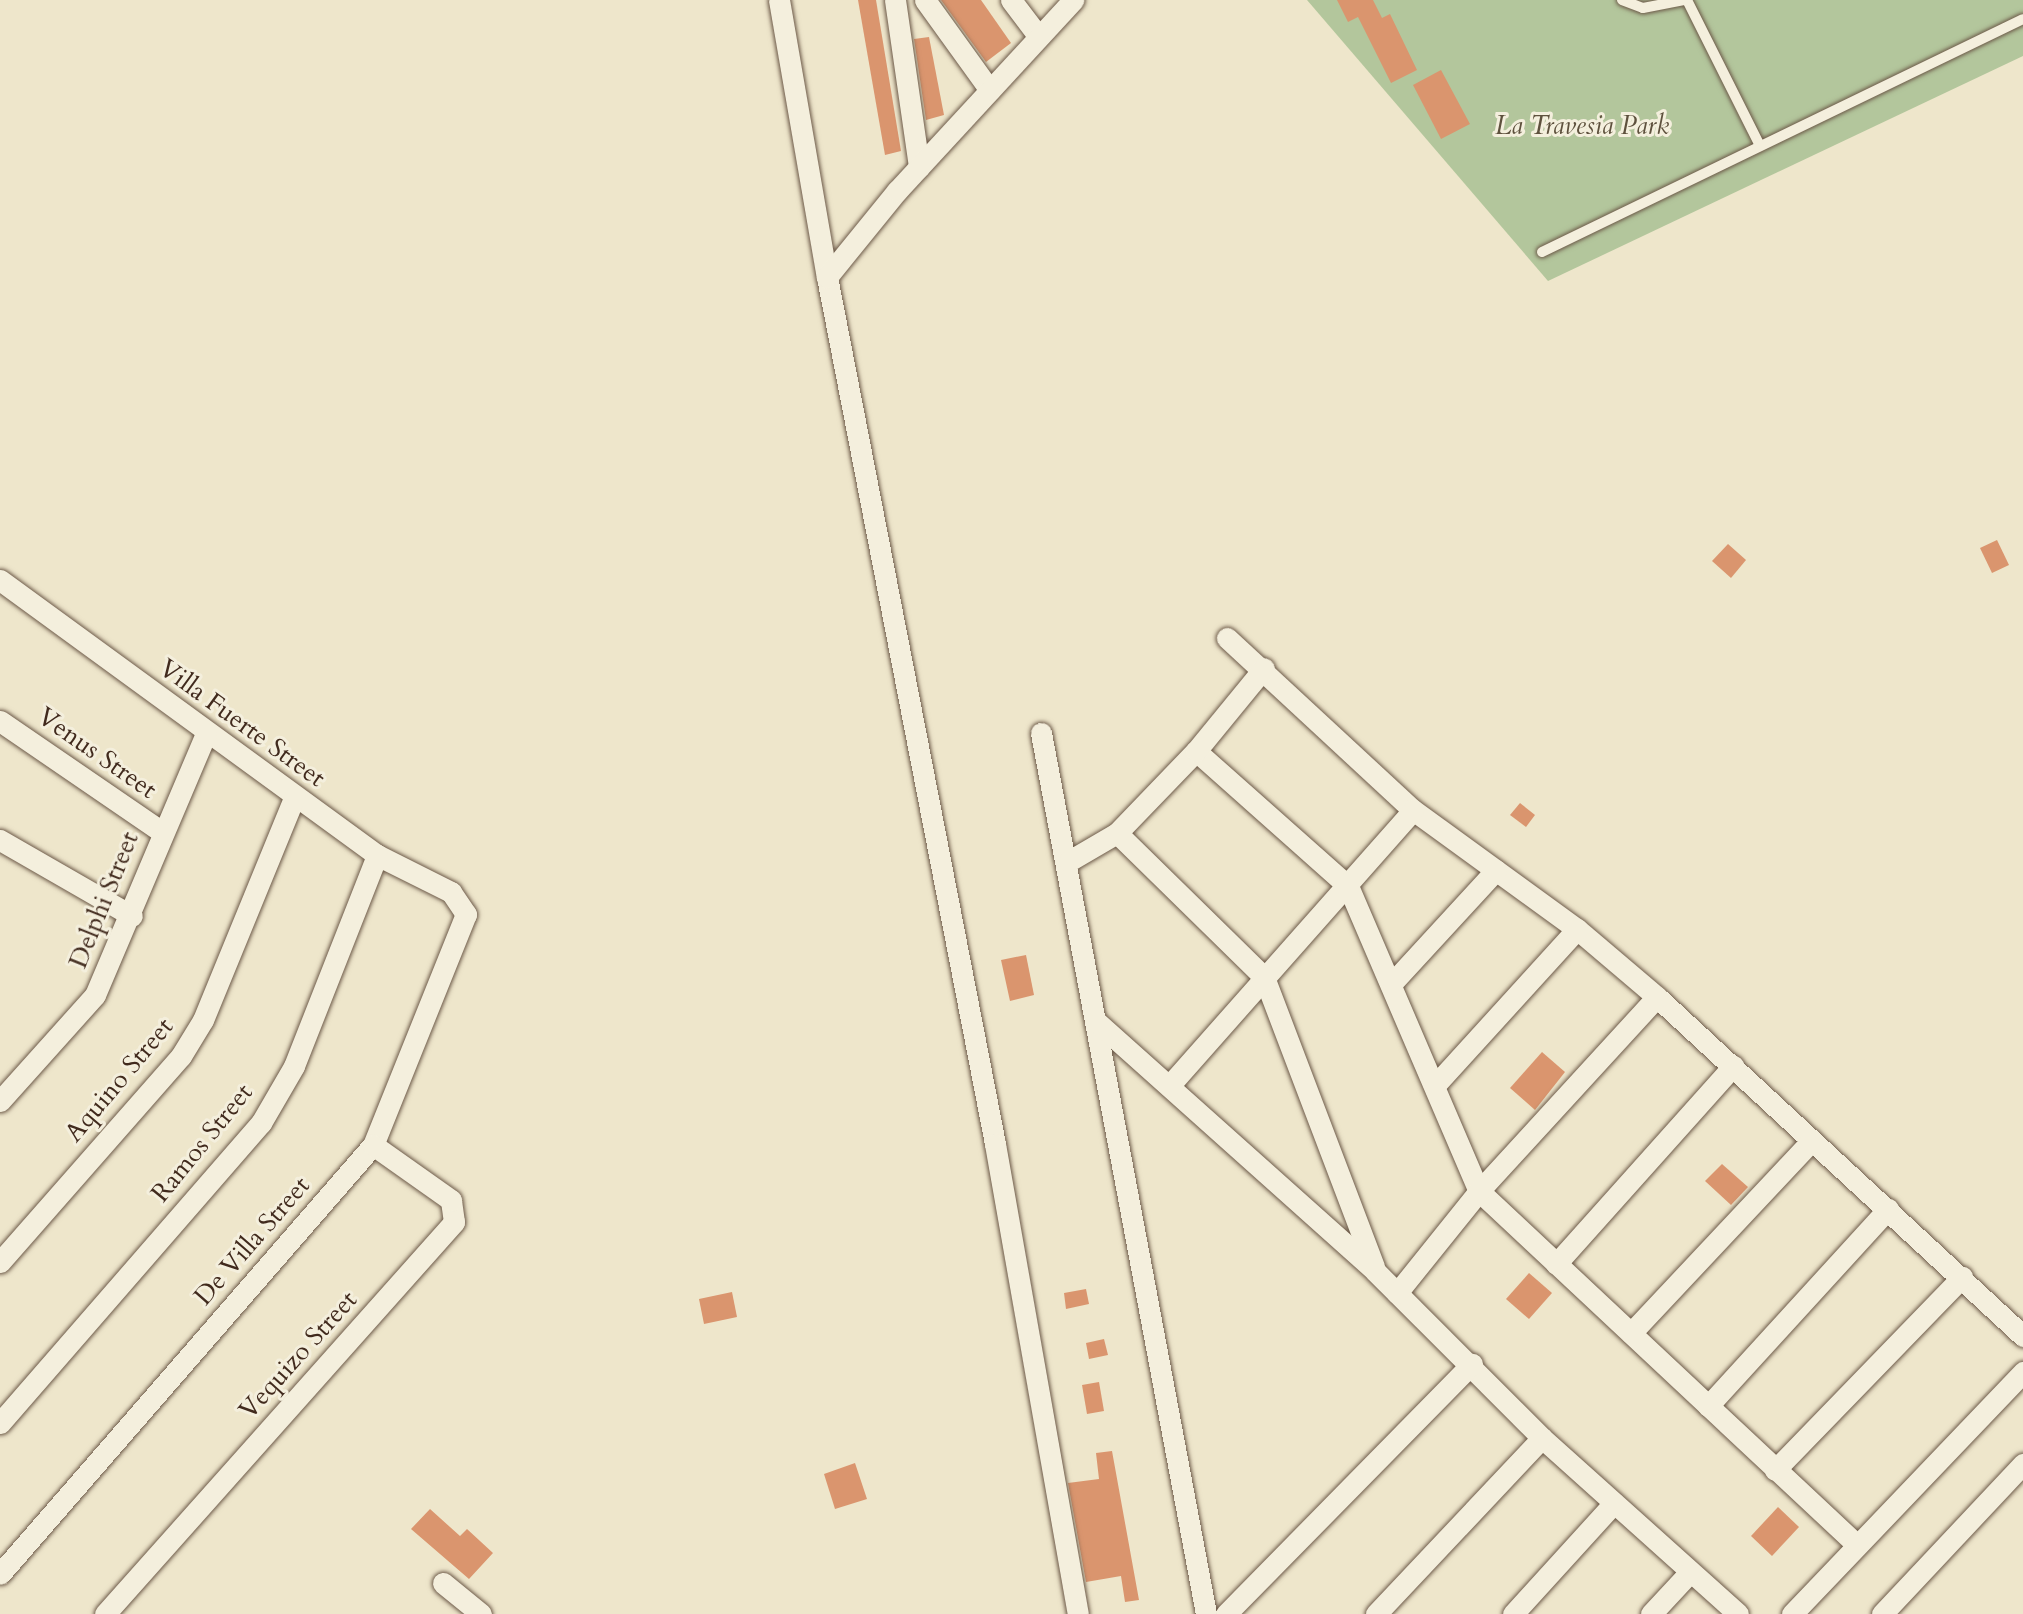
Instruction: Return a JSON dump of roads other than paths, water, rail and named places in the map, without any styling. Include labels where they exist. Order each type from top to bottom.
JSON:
[{"type":"street","points":[[779,0],[827,277],[995,1144],[1078,1614]]},
{"type":"street","points":[[895,0],[919,167]]},
{"type":"street","points":[[925,0],[990,90]]},
{"type":"street","points":[[1010,0],[1039,37]]},
{"type":"street","points":[[827,277],[919,167],[1073,0]]},
{"type":"street","name":"Villa Fuerte Street","points":[[0,580],[205,734],[377,855],[459,900]]},
{"type":"street","points":[[1227,638],[1264,668],[1413,810],[1577,929],[1657,997],[2023,1336]]},
{"type":"street","points":[[1069,861],[1117,833],[1196,751],[1264,668]]},
{"type":"street","name":"Venus Street","points":[[0,720],[162,832]]},
{"type":"street","points":[[1041,733],[1069,861],[1206,1614]]},
{"type":"street","name":"Delphi Street","points":[[0,1101],[95,995],[132,915],[162,832],[205,734]]},
{"type":"street","points":[[1196,751],[1348,886],[1437,1083],[1479,1191],[1856,1544]]},
{"type":"street","name":"Aquino Street","points":[[0,1262],[181,1056],[198,1029],[295,796]]},
{"type":"street","points":[[1169,1086],[1413,810]]},
{"type":"street","points":[[1117,833],[1264,977],[1375,1271]]},
{"type":"street","points":[[0,840],[132,915]]},
{"type":"street","name":"Ramos Street","points":[[0,1423],[261,1123],[294,1066],[377,855]]},
{"type":"street","points":[[1393,982],[1496,870]]},
{"type":"street","name":"De Villa Street","points":[[0,1574],[373,1145],[466,914],[459,900]]},
{"type":"street","points":[[1437,1083],[1577,929]]},
{"type":"street","points":[[1397,1293],[1479,1191],[1657,997]]},
{"type":"street","points":[[1098,1023],[1375,1271],[1472,1364],[1542,1438],[1738,1614]]},
{"type":"street","points":[[1556,1264],[1733,1066]]},
{"type":"street","points":[[1631,1333],[1811,1141]]},
{"type":"street","name":"Vequizo Street","points":[[105,1614],[454,1222],[452,1200],[373,1145]]},
{"type":"street","points":[[1708,1406],[1888,1209]]},
{"type":"street","points":[[1775,1471],[1962,1277]]},
{"type":"street","points":[[1226,1614],[1472,1364]]},
{"type":"street","points":[[1792,1614],[2023,1371]]},
{"type":"street","points":[[1376,1614],[1542,1438]]},
{"type":"street","points":[[1882,1614],[2023,1464]]},
{"type":"street","points":[[1513,1614],[1614,1503]]},
{"type":"street","points":[[1651,1614],[1690,1572]]},
{"type":"street","points":[[443,1583],[481,1614]]},
{"type":"lane","points":[[1622,0],[1643,8],[1686,0],[1760,146]]},
{"type":"lane","points":[[1542,252],[2023,19]]},
{"type":"park label","name":"La Travesia Park","points":[[1582,126]]}]
